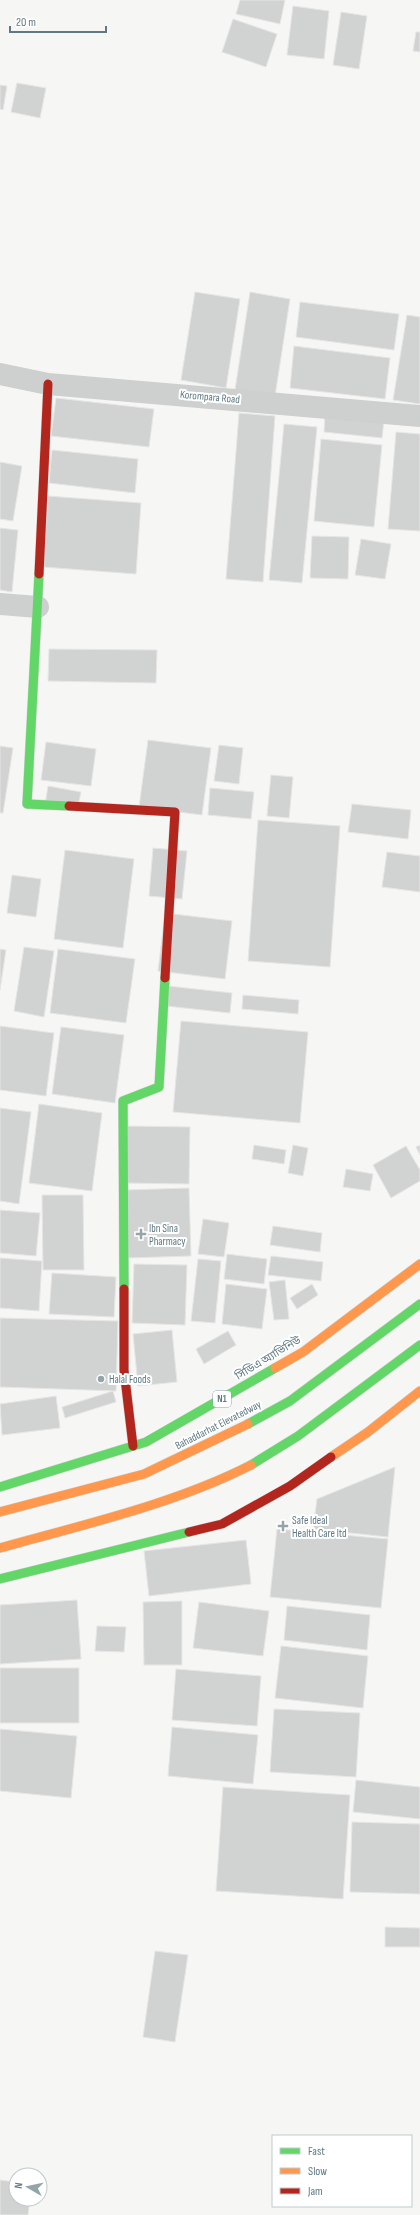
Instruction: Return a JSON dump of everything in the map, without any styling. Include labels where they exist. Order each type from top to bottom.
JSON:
[{"type":"main road","points":[[48,384],[38,607],[26,804],[175,812],[159,1086],[123,1101],[124,1370],[133,1446]]},
{"type":"main road","name":"সিডিএ অ্যাভিনিউ","points":[[0,1487],[146,1442],[303,1352],[420,1264]]},
{"type":"main road","name":"Bahaddarhat Elevatedway","points":[[0,1512],[144,1474],[213,1442],[290,1401],[420,1304]]},
{"type":"main road","points":[[0,1548],[130,1511],[227,1477],[264,1458],[298,1436],[420,1345]]},
{"type":"main road","points":[[0,1579],[222,1524],[290,1486],[368,1432],[420,1391]]},
{"type":"street","name":"Korompara Road","points":[[0,374],[48,384],[420,416]]},
{"type":"street","points":[[0,604],[38,607]]},
{"type":"building","points":[[240,0],[285,0],[280,24],[236,14]]},
{"type":"building","points":[[293,6],[329,11],[324,59],[287,55]]},
{"type":"building","points":[[341,12],[367,16],[359,69],[333,65]]},
{"type":"building","points":[[233,19],[277,34],[266,67],[222,52]]},
{"type":"building","points":[[416,32],[420,32],[420,52],[413,51]]},
{"type":"building","points":[[17,83],[46,88],[40,118],[11,112]]},
{"type":"building","points":[[0,85],[7,86],[3,110],[0,109]]},
{"type":"building","points":[[195,292],[240,299],[226,388],[181,380]]},
{"type":"building","points":[[250,292],[290,299],[275,396],[235,390]]},
{"type":"building","points":[[300,302],[399,314],[394,350],[296,337]]},
{"type":"building","points":[[407,315],[420,317],[420,404],[393,400]]},
{"type":"building","points":[[294,346],[390,358],[385,399],[290,388]]},
{"type":"building","points":[[56,398],[154,409],[149,447],[51,436]]},
{"type":"building","points":[[239,413],[275,416],[263,582],[226,579]]},
{"type":"building","points":[[325,414],[384,421],[382,438],[324,432]]},
{"type":"building","points":[[284,424],[317,427],[302,583],[269,580]]},
{"type":"building","points":[[396,432],[420,434],[420,531],[388,529]]},
{"type":"building","points":[[321,439],[382,445],[374,527],[314,521]]},
{"type":"building","points":[[52,450],[138,459],[135,493],[49,483]]},
{"type":"building","points":[[0,462],[22,466],[13,521],[0,519]]},
{"type":"building","points":[[48,496],[141,503],[136,574],[43,567]]},
{"type":"building","points":[[0,528],[18,530],[12,592],[0,590]]},
{"type":"building","points":[[312,536],[349,537],[348,579],[310,578]]},
{"type":"building","points":[[361,539],[391,544],[385,579],[355,575]]},
{"type":"building","points":[[49,649],[157,650],[156,683],[48,681]]},
{"type":"building","points":[[148,740],[211,748],[202,815],[139,807]]},
{"type":"building","points":[[46,742],[96,749],[91,786],[41,780]]},
{"type":"building","points":[[219,745],[243,748],[239,784],[214,781]]},
{"type":"building","points":[[0,746],[13,748],[3,813],[0,813]]},
{"type":"building","points":[[271,775],[293,777],[289,818],[267,816]]},
{"type":"building","points":[[48,786],[81,792],[77,811],[45,805]]},
{"type":"building","points":[[210,788],[254,792],[251,819],[208,815]]},
{"type":"building","points":[[352,804],[411,810],[408,839],[348,832]]},
{"type":"building","points":[[258,820],[340,826],[330,967],[248,961]]},
{"type":"building","points":[[153,848],[187,851],[182,899],[149,896]]},
{"type":"building","points":[[65,850],[134,859],[123,948],[54,939]]},
{"type":"building","points":[[387,852],[420,856],[420,892],[382,887]]},
{"type":"building","points":[[12,875],[41,879],[36,917],[7,913]]},
{"type":"building","points":[[165,913],[232,921],[225,979],[158,971]]},
{"type":"building","points":[[24,947],[54,951],[44,1017],[14,1011]]},
{"type":"building","points":[[0,949],[6,950],[0,990]]},
{"type":"building","points":[[58,949],[135,959],[126,1023],[50,1013]]},
{"type":"building","points":[[168,986],[232,993],[230,1013],[166,1006]]},
{"type":"building","points":[[243,995],[299,1000],[298,1014],[242,1009]]},
{"type":"building","points":[[181,1021],[308,1032],[300,1123],[173,1112]]},
{"type":"building","points":[[0,1026],[54,1033],[46,1096],[0,1090]]},
{"type":"building","points":[[61,1027],[124,1035],[115,1103],[52,1094]]},
{"type":"building","points":[[39,1104],[102,1113],[92,1191],[29,1183]]},
{"type":"building","points":[[0,1108],[31,1112],[19,1204],[0,1201]]},
{"type":"building","points":[[124,1126],[190,1127],[189,1184],[123,1183]]},
{"type":"building","points":[[254,1145],[286,1150],[284,1164],[252,1159]]},
{"type":"building","points":[[293,1145],[308,1148],[303,1176],[288,1173]]},
{"type":"building","points":[[420,1145],[420,1155],[416,1147]]},
{"type":"building","points":[[406,1146],[420,1170],[420,1181],[391,1198],[373,1165]]},
{"type":"building","points":[[346,1169],[373,1174],[370,1191],[343,1187]]},
{"type":"building","points":[[189,1188],[191,1256],[127,1258],[125,1190]]},
{"type":"building","points":[[42,1195],[83,1195],[84,1270],[43,1270]]},
{"type":"building","points":[[0,1210],[40,1213],[36,1256],[0,1253]]},
{"type":"building","points":[[203,1219],[229,1223],[224,1257],[198,1254]]},
{"type":"building","points":[[273,1226],[322,1233],[320,1252],[270,1245]]},
{"type":"building","points":[[227,1254],[267,1259],[264,1284],[224,1279]]},
{"type":"building","points":[[271,1256],[323,1262],[321,1281],[268,1275]]},
{"type":"building","points":[[0,1258],[42,1261],[39,1311],[0,1308]]},
{"type":"building","points":[[198,1259],[221,1261],[215,1323],[191,1321]]},
{"type":"building","points":[[134,1264],[187,1265],[185,1325],[132,1323]]},
{"type":"building","points":[[52,1273],[116,1277],[114,1317],[49,1314]]},
{"type":"building","points":[[285,1280],[289,1319],[274,1320],[269,1282]]},
{"type":"building","points":[[226,1284],[267,1289],[262,1329],[222,1324]]},
{"type":"building","points":[[312,1284],[318,1295],[297,1309],[290,1298]]},
{"type":"building","points":[[0,1318],[118,1321],[116,1391],[0,1387]]},
{"type":"building","points":[[172,1330],[177,1382],[138,1386],[133,1334]]},
{"type":"building","points":[[228,1331],[236,1345],[204,1364],[196,1349]]},
{"type":"building","points":[[113,1391],[116,1402],[65,1418],[62,1407]]},
{"type":"building","points":[[56,1396],[60,1428],[2,1435],[0,1404]]},
{"type":"building","points":[[395,1467],[388,1537],[313,1529],[317,1499]]},
{"type":"building","points":[[277,1529],[388,1539],[381,1608],[270,1597]]},
{"type":"building","points":[[246,1540],[251,1584],[149,1596],[144,1551]]},
{"type":"building","points":[[77,1600],[81,1659],[0,1664],[0,1605]]},
{"type":"building","points":[[182,1601],[182,1665],[144,1665],[143,1602]]},
{"type":"building","points":[[199,1602],[269,1611],[263,1656],[193,1648]]},
{"type":"building","points":[[287,1606],[370,1615],[367,1650],[284,1640]]},
{"type":"building","points":[[97,1626],[126,1627],[124,1652],[95,1651]]},
{"type":"building","points":[[281,1646],[368,1656],[363,1708],[275,1698]]},
{"type":"building","points":[[0,1668],[79,1668],[79,1723],[0,1723]]},
{"type":"building","points":[[176,1669],[261,1676],[257,1726],[172,1720]]},
{"type":"building","points":[[274,1709],[360,1713],[356,1777],[270,1772]]},
{"type":"building","points":[[172,1727],[258,1735],[253,1784],[168,1776]]},
{"type":"building","points":[[0,1729],[77,1736],[71,1798],[0,1791]]},
{"type":"building","points":[[356,1780],[420,1787],[420,1819],[353,1812]]},
{"type":"building","points":[[223,1787],[350,1795],[343,1899],[216,1891]]},
{"type":"building","points":[[352,1822],[420,1824],[420,1894],[350,1892]]},
{"type":"building","points":[[385,1927],[420,1928],[420,1947],[385,1947]]},
{"type":"building","points":[[155,1951],[188,1955],[175,2042],[143,2037]]},
{"type":"building","points":[[0,2180],[8,2181],[8,2207],[29,2207],[28,2215],[0,2215]]},
{"type":"traffic: fast","points":[[39,574],[27,804],[69,806]]},
{"type":"traffic: fast","points":[[124,1289],[123,1101],[159,1087],[165,978]]},
{"type":"traffic: fast","points":[[248,1424],[290,1401],[420,1304]]},
{"type":"traffic: fast","points":[[251,1465],[298,1436],[420,1345]]},
{"type":"traffic: fast","points":[[0,1487],[146,1442],[275,1368]]},
{"type":"traffic: fast","points":[[0,1579],[189,1532]]},
{"type":"traffic: slow","points":[[275,1368],[303,1352],[420,1264]]},
{"type":"traffic: slow","points":[[331,1457],[368,1432],[420,1391]]},
{"type":"traffic: slow","points":[[0,1512],[144,1474],[248,1424]]},
{"type":"traffic: slow","points":[[0,1548],[95,1522],[160,1502],[222,1479],[251,1465]]},
{"type":"traffic: jam","points":[[39,574],[48,384]]},
{"type":"traffic: jam","points":[[69,806],[175,812],[165,978]]},
{"type":"traffic: jam","points":[[124,1289],[124,1370],[133,1446]]},
{"type":"traffic: jam","points":[[189,1532],[222,1524],[290,1486],[331,1457]]},
{"type":"place","name":"Ibn Sina Pharmacy","points":[[141,1234]]},
{"type":"place","name":"Halal Foods","points":[[101,1379]]},
{"type":"place","name":"Safe Ideal Health Care ltd","points":[[283,1526]]}]
